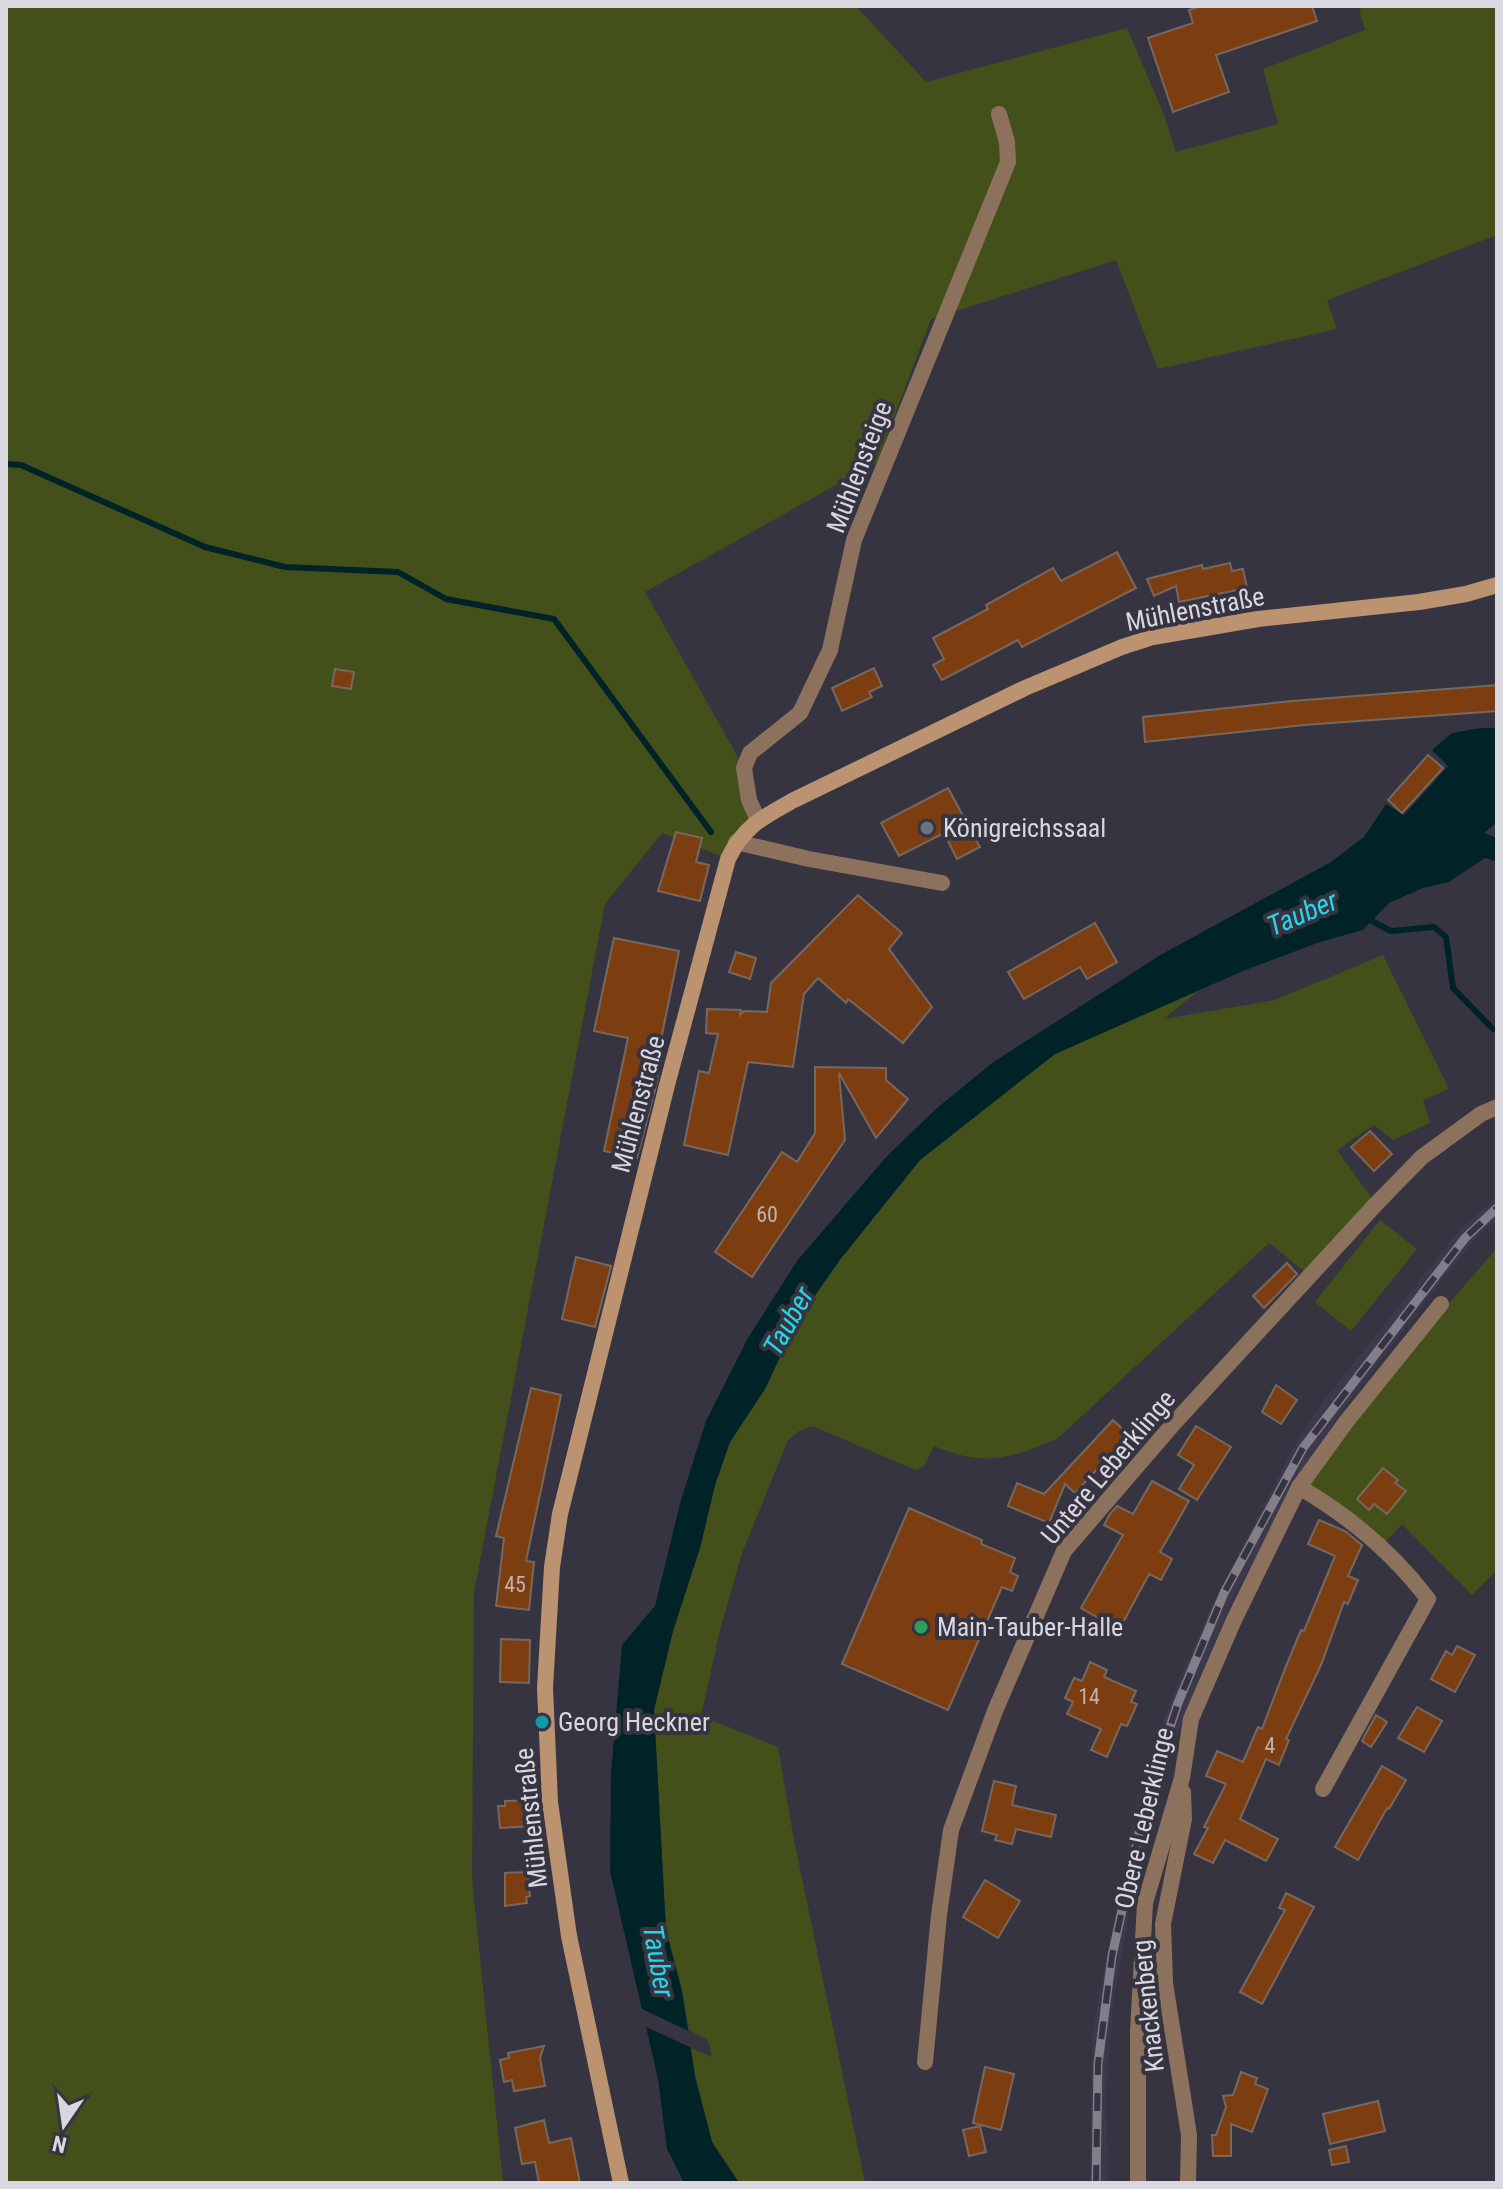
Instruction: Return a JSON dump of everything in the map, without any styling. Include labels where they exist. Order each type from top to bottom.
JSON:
[{"type":"main road","name":"Mühlenstraße","points":[[621,2183],[569,1936],[550,1802],[545,1688],[552,1567],[560,1514],[667,1085],[728,859],[736,842],[758,820],[835,780],[1025,688],[1122,647],[1182,631],[1258,619],[1419,602],[1497,585]]},
{"type":"street","name":"Mühlensteige","points":[[758,820],[749,800],[744,768],[750,753],[800,713],[830,650],[854,540],[1008,162],[1007,142],[999,114]]},
{"type":"street","points":[[736,842],[809,859],[942,883]]},
{"type":"street","name":"Untere Leberklinge","points":[[925,2062],[939,1915],[951,1830],[1007,1682],[1064,1551],[1175,1422],[1385,1194],[1422,1157],[1481,1114],[1497,1107]]},
{"type":"street","name":"Obere Leberklinge","points":[[1138,2183],[1138,2031],[1145,1903],[1182,1778],[1191,1719],[1234,1620],[1299,1487],[1346,1422],[1441,1304]]},
{"type":"street","points":[[1299,1487],[1324,1501],[1382,1546],[1428,1599],[1323,1789]]},
{"type":"street","name":"Knackenberg","points":[[1182,1778],[1184,1819],[1163,1924],[1165,1983],[1189,2135],[1188,2183]]},
{"type":"shaded area","points":[[1497,1197],[1497,1219],[1476,1238],[1435,1289],[1341,1412],[1294,1483],[1231,1604],[1188,1705],[1156,1794],[1133,1891],[1112,2009],[1106,2092],[1108,2183],[1090,2183],[1093,2025],[1138,1798],[1171,1699],[1212,1605],[1298,1439],[1324,1400],[1461,1228]]},
{"type":"green space","points":[[6,6],[856,6],[926,82],[1127,28],[1164,115],[1176,152],[1278,124],[1263,69],[1365,30],[1359,9],[1366,6],[1497,6],[1497,235],[1327,300],[1337,329],[1158,369],[1116,260],[931,319],[877,462],[645,592],[744,768],[758,820],[728,859],[662,833],[605,904],[474,1592],[472,1879],[503,2183],[6,2183]]},
{"type":"green space","points":[[1383,955],[1449,1089],[1423,1100],[1430,1123],[1393,1140],[1374,1125],[1337,1150],[1376,1204],[1310,1276],[1269,1243],[1057,1439],[1010,1456],[968,1457],[934,1446],[924,1466],[916,1470],[812,1426],[788,1440],[742,1553],[720,1630],[701,1716],[778,1747],[793,1835],[865,2183],[739,2183],[712,2142],[691,2048],[712,2057],[708,2040],[689,2030],[666,1930],[654,1710],[673,1631],[730,1442],[765,1389],[796,1323],[839,1261],[920,1160],[1055,1054],[1200,989],[1164,1019],[1275,1000]]},
{"type":"green space","points":[[1380,1220],[1417,1249],[1351,1331],[1315,1302]]},
{"type":"green space","points":[[1497,1248],[1497,1570],[1472,1595],[1402,1524],[1382,1546],[1299,1487],[1346,1422]]},
{"type":"water","name":"Tauber","points":[[1497,728],[1497,822],[1484,833],[1497,838],[1497,862],[1485,858],[1449,882],[1423,888],[1389,903],[1363,930],[1320,942],[1243,971],[1055,1054],[920,1160],[839,1261],[796,1323],[765,1389],[730,1442],[673,1631],[654,1710],[666,1930],[682,1991],[695,2076],[712,2142],[739,2183],[684,2183],[667,2149],[658,2079],[610,1871],[611,1773],[622,1645],[655,1606],[681,1500],[706,1421],[748,1338],[797,1261],[887,1156],[936,1109],[992,1063],[1162,954],[1331,862],[1364,837],[1386,804],[1404,815],[1448,766],[1432,750],[1452,733]]},
{"type":"pier","points":[[638,2007],[693,2033],[696,2050],[642,2025]]},
{"type":"building","points":[[1202,6],[1312,6],[1317,21],[1216,55],[1229,92],[1173,112],[1148,38],[1193,23],[1189,10]]},
{"type":"building","points":[[1117,552],[1136,588],[1022,647],[1018,640],[942,680],[933,665],[944,659],[933,638],[988,609],[986,605],[1053,568],[1061,581]]},
{"type":"building","points":[[1230,563],[1232,571],[1243,569],[1247,588],[1179,602],[1176,586],[1154,596],[1147,579],[1202,565],[1203,569]]},
{"type":"building","points":[[874,668],[882,686],[869,692],[872,697],[842,711],[832,688]]},
{"type":"building","points":[[335,669],[354,672],[351,689],[332,686]]},
{"type":"building","points":[[1497,685],[1497,711],[1304,725],[1145,742],[1143,717],[1292,701]]},
{"type":"building","points":[[1428,755],[1443,768],[1402,813],[1388,800]]},
{"type":"building","name":"Königreichssaal","points":[[948,788],[980,847],[957,859],[944,833],[899,856],[881,823]]},
{"type":"building","points":[[676,832],[702,838],[696,862],[709,865],[700,901],[658,891]]},
{"type":"building","points":[[858,895],[902,933],[889,949],[932,1007],[903,1043],[848,999],[846,1003],[818,978],[804,994],[793,1067],[748,1062],[728,1155],[684,1145],[699,1071],[709,1073],[718,1034],[706,1033],[707,1009],[741,1010],[740,1015],[744,1011],[767,1012],[771,983]]},
{"type":"building","points":[[1095,923],[1117,962],[1087,979],[1080,967],[1024,999],[1008,972]]},
{"type":"building","points":[[614,938],[679,951],[654,1074],[658,1074],[657,1082],[637,1158],[604,1151],[628,1038],[594,1031]]},
{"type":"building","points":[[736,952],[756,958],[750,979],[729,972]]},
{"type":"building","points":[[815,1067],[886,1068],[886,1080],[908,1099],[876,1138],[839,1073],[845,1140],[752,1277],[715,1252],[782,1152],[797,1162],[815,1133]]},
{"type":"building","points":[[1370,1131],[1392,1154],[1374,1171],[1351,1147]]},
{"type":"building","points":[[576,1257],[611,1266],[595,1327],[562,1319]]},
{"type":"building","points":[[1287,1263],[1297,1274],[1264,1308],[1253,1296]]},
{"type":"building","points":[[1276,1385],[1297,1400],[1281,1424],[1262,1412]]},
{"type":"building","points":[[531,1388],[561,1395],[526,1561],[534,1562],[529,1610],[496,1606],[504,1538],[496,1536]]},
{"type":"building","points":[[1113,1420],[1129,1435],[1075,1493],[1065,1484],[1049,1523],[1008,1506],[1017,1483],[1044,1494]]},
{"type":"building","points":[[1196,1426],[1231,1447],[1197,1500],[1179,1489],[1194,1465],[1178,1455]]},
{"type":"building","points":[[1383,1468],[1406,1491],[1387,1514],[1374,1504],[1369,1510],[1357,1499]]},
{"type":"building","points":[[1152,1481],[1189,1501],[1160,1552],[1172,1559],[1161,1580],[1149,1574],[1119,1630],[1081,1608],[1123,1535],[1104,1525],[1110,1514],[1117,1506],[1133,1514]]},
{"type":"building","name":"Main-Tauber-Halle","points":[[909,1508],[1015,1558],[1010,1572],[1018,1576],[1012,1591],[1002,1587],[948,1710],[842,1664]]},
{"type":"building","points":[[1319,1520],[1345,1531],[1362,1545],[1348,1576],[1358,1580],[1348,1604],[1344,1602],[1321,1665],[1286,1739],[1289,1740],[1279,1765],[1266,1759],[1240,1819],[1278,1839],[1266,1861],[1225,1840],[1213,1863],[1194,1854],[1226,1784],[1206,1776],[1217,1751],[1243,1762],[1258,1727],[1262,1729],[1301,1630],[1304,1631],[1335,1556],[1308,1544]]},
{"type":"building","points":[[501,1639],[530,1640],[529,1683],[500,1682]]},
{"type":"building","points":[[1457,1646],[1475,1655],[1455,1692],[1431,1679],[1446,1651],[1452,1655]]},
{"type":"building","points":[[1090,1662],[1107,1670],[1104,1677],[1136,1691],[1131,1702],[1137,1704],[1127,1726],[1121,1724],[1107,1757],[1091,1750],[1101,1729],[1067,1714],[1073,1702],[1065,1698],[1074,1678],[1082,1681]]},
{"type":"building","points":[[1417,1707],[1442,1721],[1424,1752],[1398,1738]]},
{"type":"building","points":[[1376,1715],[1387,1722],[1371,1747],[1362,1741]]},
{"type":"building","points":[[1382,1766],[1406,1780],[1358,1860],[1335,1847]]},
{"type":"building","points":[[994,1781],[1016,1786],[1012,1805],[1056,1815],[1051,1837],[1016,1829],[1012,1844],[995,1840],[997,1835],[982,1831]]},
{"type":"building","points":[[532,1800],[534,1826],[500,1828],[498,1806],[505,1806],[505,1801]]},
{"type":"building","points":[[528,1872],[530,1896],[526,1897],[527,1903],[505,1906],[505,1873]]},
{"type":"building","points":[[985,1880],[1020,1901],[998,1938],[963,1917]]},
{"type":"building","points":[[1286,1893],[1314,1907],[1262,2004],[1240,1992],[1285,1910],[1279,1908]]},
{"type":"building","points":[[544,2046],[540,2058],[545,2086],[514,2091],[512,2080],[504,2082],[500,2060],[509,2058],[508,2053]]},
{"type":"building","points":[[985,2067],[1014,2074],[1001,2130],[973,2123]]},
{"type":"building","points":[[1241,2072],[1257,2078],[1255,2084],[1268,2089],[1252,2132],[1231,2124],[1231,2156],[1213,2156],[1212,2135],[1216,2135],[1226,2107],[1223,2096],[1233,2095]]},
{"type":"building","points":[[1378,2101],[1385,2131],[1330,2144],[1323,2114]]},
{"type":"building","points":[[544,2120],[549,2143],[571,2138],[580,2183],[539,2183],[535,2162],[522,2164],[515,2128]]},
{"type":"building","points":[[980,2126],[986,2152],[969,2156],[963,2130]]},
{"type":"building","points":[[1346,2146],[1349,2162],[1332,2165],[1329,2150]]},
{"type":"waterway","points":[[6,464],[21,465],[205,547],[285,567],[398,572],[446,599],[554,619],[711,832]]},
{"type":"waterway","points":[[1366,918],[1391,931],[1434,927],[1446,937],[1453,988],[1493,1029],[1497,1029]]},
{"type":"railway","points":[[1096,2183],[1098,2064],[1112,1956],[1147,1797],[1178,1703],[1224,1593],[1303,1448],[1465,1238],[1497,1208]]},
{"type":"place","name":"Königreichssaal","points":[[927,828]]},
{"type":"place","name":"Main-Tauber-Halle","points":[[921,1627]]},
{"type":"place","name":"Georg Heckner","points":[[542,1722]]}]
